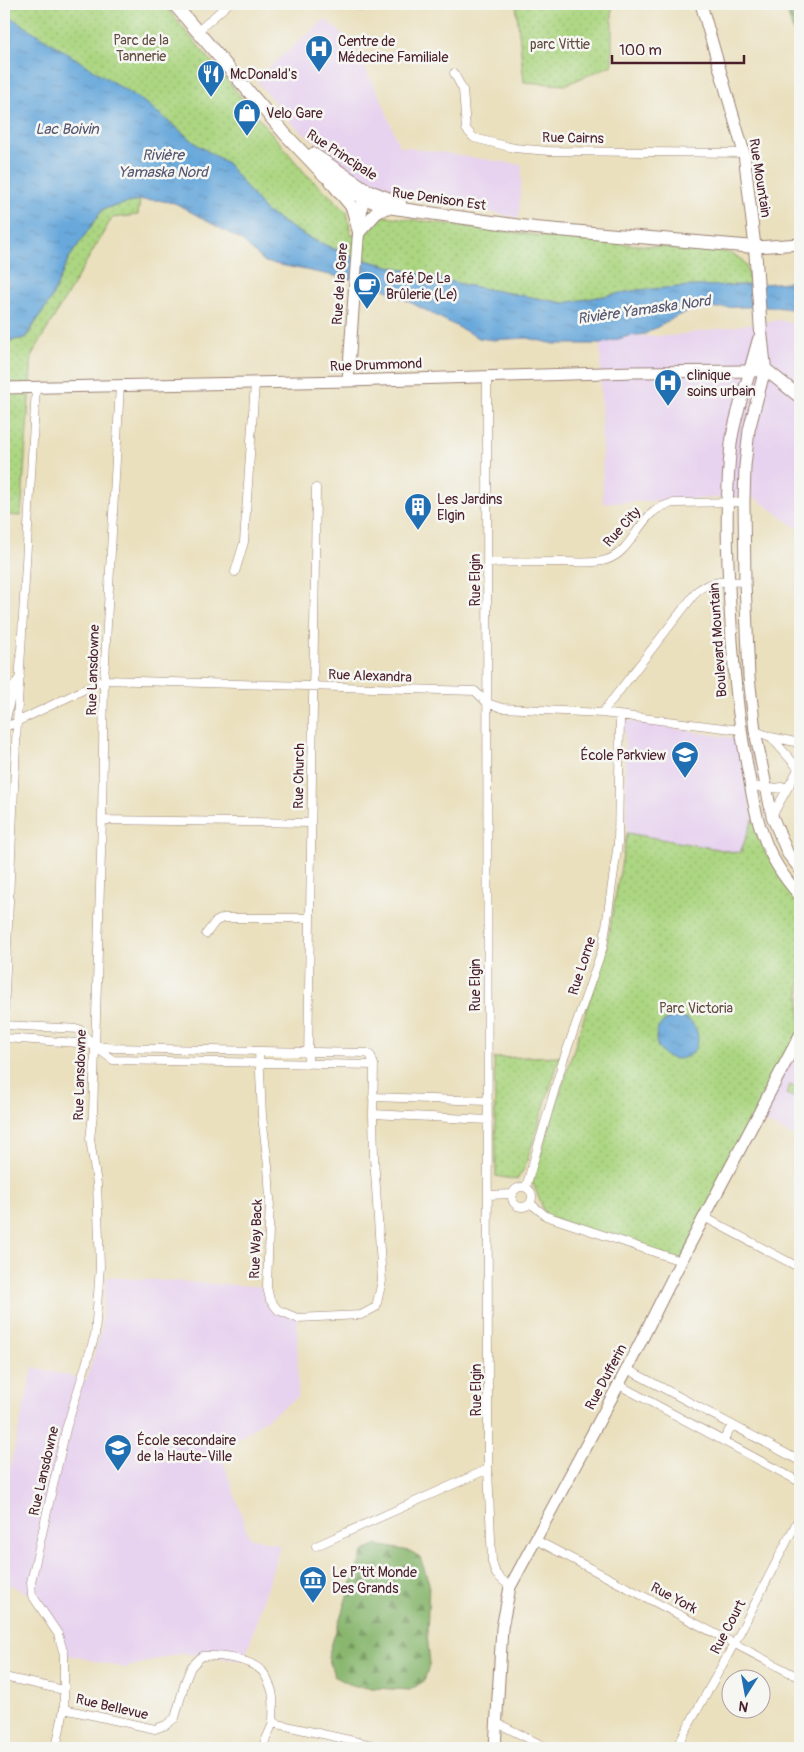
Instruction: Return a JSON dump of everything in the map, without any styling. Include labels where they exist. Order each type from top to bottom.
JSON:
[{"type":"main road","name":"Rue Denison Est","points":[[174,4],[292,140],[326,176],[365,194],[387,207],[535,228],[755,247]]},
{"type":"main road","name":"Rue Principale","points":[[292,140],[365,194],[393,200],[433,213]]},
{"type":"main road","points":[[326,176],[352,207],[359,235]]},
{"type":"main road","points":[[359,235],[376,213],[387,207]]},
{"type":"main road","name":"Rue Mountain","points":[[755,247],[761,332],[766,369]]},
{"type":"main road","name":"Rue Mountain","points":[[750,371],[761,332]]},
{"type":"main road","points":[[750,371],[766,369],[800,397]]},
{"type":"street","points":[[197,32],[228,4]]},
{"type":"street","name":"Rue Mountain","points":[[701,4],[744,153],[755,247]]},
{"type":"street","name":"Rue Cairns","points":[[454,73],[463,90],[466,129],[474,138],[514,148],[549,151],[744,153]]},
{"type":"street","name":"Rue de la Gare","points":[[348,381],[354,289],[365,194]]},
{"type":"street","points":[[755,247],[800,244]]},
{"type":"street","name":"Boulevard Mountain","points":[[766,369],[749,430],[745,466],[745,582],[749,677],[755,731],[772,816],[788,854],[800,869]]},
{"type":"street","name":"Rue Drummond","points":[[4,388],[120,384],[348,381],[634,372],[750,371]]},
{"type":"street","name":"Boulevard Mountain","points":[[750,371],[735,424],[728,502],[728,582],[740,730],[750,785],[763,835],[774,861],[800,896]]},
{"type":"street","name":"Rue Elgin","points":[[487,376],[488,1468],[492,1562],[496,1574],[510,1587]]},
{"type":"street","points":[[235,572],[244,542],[255,383]]},
{"type":"street","name":"Rue Lansdowne","points":[[56,1748],[64,1709],[64,1654],[58,1634],[32,1595],[30,1582],[66,1429],[95,1334],[100,1266],[97,1184],[90,1138],[93,1114],[102,820],[104,680],[120,384]]},
{"type":"street","points":[[4,1013],[17,721],[36,387]]},
{"type":"street","name":"Rue Church","points":[[308,1064],[316,488]]},
{"type":"street","name":"Rue City","points":[[487,563],[589,562],[606,560],[625,546],[653,511],[663,505],[744,502]]},
{"type":"street","points":[[602,713],[696,591],[703,586],[715,582],[745,582]]},
{"type":"street","points":[[4,741],[4,728],[12,687],[20,677]]},
{"type":"street","name":"Rue Alexandra","points":[[4,728],[104,680],[475,691],[487,703],[502,708],[602,713],[740,730]]},
{"type":"street","name":"Rue Lorne","points":[[526,1187],[562,1061],[603,947],[618,843],[620,716]]},
{"type":"street","points":[[755,731],[771,737],[800,743]]},
{"type":"street","points":[[771,737],[799,767],[772,816]]},
{"type":"street","points":[[750,785],[768,789],[789,786]]},
{"type":"street","points":[[102,820],[311,823]]},
{"type":"street","points":[[206,934],[215,922],[223,918],[310,918]]},
{"type":"street","points":[[4,1025],[79,1029],[94,1046],[113,1060],[374,1065],[371,1056],[367,1053],[113,1048],[94,1046],[78,1043],[4,1038]]},
{"type":"street","points":[[4,1034],[4,1043]]},
{"type":"street","name":"Rue Dufferin","points":[[495,1748],[502,1628],[510,1587],[619,1385],[681,1261],[800,1035]]},
{"type":"street","points":[[195,1051],[195,1062]]},
{"type":"street","name":"Rue Way Back","points":[[260,1051],[262,1116],[270,1199],[267,1287],[270,1300],[278,1310],[297,1318],[361,1315],[376,1307],[382,1281],[373,1114],[374,1065]]},
{"type":"street","points":[[373,1097],[488,1102]]},
{"type":"street","points":[[421,1099],[421,1116]]},
{"type":"street","points":[[373,1114],[488,1120]]},
{"type":"street","points":[[526,1187],[532,1192],[530,1203],[523,1207],[519,1206],[513,1201],[513,1194],[518,1188],[526,1187]]},
{"type":"street","points":[[488,1195],[513,1194]]},
{"type":"street","points":[[530,1203],[546,1216],[681,1261]]},
{"type":"street","points":[[704,1218],[800,1268]]},
{"type":"street","points":[[627,1369],[800,1461]]},
{"type":"street","points":[[619,1385],[800,1482]]},
{"type":"street","points":[[723,1441],[732,1425]]},
{"type":"street","points":[[316,1546],[488,1468]]},
{"type":"street","name":"Rue Court","points":[[676,1748],[734,1644],[800,1516]]},
{"type":"street","name":"Rue York","points":[[536,1540],[800,1678]]},
{"type":"street","name":"Rue Bellevue","points":[[64,1709],[155,1729],[166,1725],[175,1718],[185,1682],[192,1666],[202,1656],[216,1655],[244,1661],[262,1671],[271,1689],[273,1723]]},
{"type":"street","name":"Rue Bellevue","points":[[4,1677],[64,1690]]},
{"type":"street","points":[[262,1748],[273,1723],[385,1748]]},
{"type":"street","points":[[497,1723],[548,1748]]},
{"type":"shaded area","points":[[325,19],[348,39],[381,98],[399,146],[522,165],[519,218],[402,193],[360,176],[292,124],[255,79]]},
{"type":"shaded area","points":[[777,320],[800,324],[800,530],[757,499],[740,497],[603,503],[600,344],[630,336],[670,336]]},
{"type":"shaded area","name":"École Parkview","points":[[624,720],[737,739],[753,819],[740,853],[627,833]]},
{"type":"shaded area","points":[[800,1035],[800,1140],[757,1118]]},
{"type":"shaded area","name":"École secondaire de la Haute-Ville","points":[[106,1277],[267,1287],[278,1310],[297,1318],[298,1397],[220,1451],[249,1537],[280,1545],[244,1661],[182,1653],[124,1668],[64,1654],[58,1634],[32,1595],[4,1582],[4,1493],[33,1367],[86,1380],[101,1332]]},
{"type":"green space","name":"Parc de la Tannerie","points":[[17,4],[163,4],[305,173],[347,212],[351,235],[361,235],[383,216],[575,240],[727,252],[739,257],[745,264],[750,285],[638,290],[564,303],[465,285],[353,257],[307,237],[265,211],[227,163],[199,146],[147,104],[5,14]]},
{"type":"green space","name":"parc Vittie","points":[[516,4],[612,4],[612,65],[565,85],[524,82]]},
{"type":"green space","points":[[800,9],[800,54],[788,14]]},
{"type":"green space","points":[[140,200],[138,215],[112,218],[32,355],[21,516],[4,515],[4,342],[26,338],[51,299],[69,258],[103,209]]},
{"type":"green space","name":"Parc Victoria","points":[[753,819],[800,900],[800,1033],[681,1261],[546,1216],[532,1181],[606,948],[627,833],[740,853]]},
{"type":"green space","points":[[560,1056],[525,1167],[517,1180],[496,1176],[494,1058]]},
{"type":"green space","points":[[790,1085],[799,1089],[795,1098],[786,1094]]},
{"type":"green space","points":[[376,1545],[410,1551],[420,1557],[429,1583],[427,1635],[430,1663],[424,1681],[410,1690],[355,1687],[334,1676],[328,1656],[363,1552]]},
{"type":"water","points":[[4,13],[147,104],[199,146],[227,163],[265,211],[307,237],[353,257],[465,285],[564,303],[638,290],[800,281],[800,310],[775,307],[696,309],[677,316],[645,334],[629,336],[600,344],[555,344],[527,338],[493,340],[479,338],[375,284],[265,262],[241,240],[175,203],[140,200],[103,209],[69,258],[51,299],[25,338],[4,342]]},
{"type":"water","points":[[673,1017],[681,1017],[692,1023],[698,1038],[692,1053],[681,1059],[673,1059],[662,1053],[656,1042],[656,1034],[662,1023]]},
{"type":"place","name":"Centre de Médecine Familiale","points":[[319,73]]},
{"type":"place","name":"McDonald's","points":[[211,98]]},
{"type":"place","name":"Velo Gare","points":[[247,137]]},
{"type":"place","name":"Café De La Brûlerie (Le)","points":[[367,310]]},
{"type":"place","name":"clinique soins urbain","points":[[668,407]]},
{"type":"place","name":"Les Jardins Elgin","points":[[418,531]]},
{"type":"place","name":"École Parkview","points":[[685,779]]},
{"type":"place","name":"École secondaire de la Haute-Ville","points":[[118,1472]]},
{"type":"place","name":"Le P’tit Monde Des Grands","points":[[313,1604]]},
{"type":"water label","name":"Lac Boivin","points":[[67,129]]},
{"type":"water label","name":"Rivière Yamaska Nord","points":[[163,164]]},
{"type":"water label","name":"Rivière Yamaska Nord","points":[[644,310]]}]
